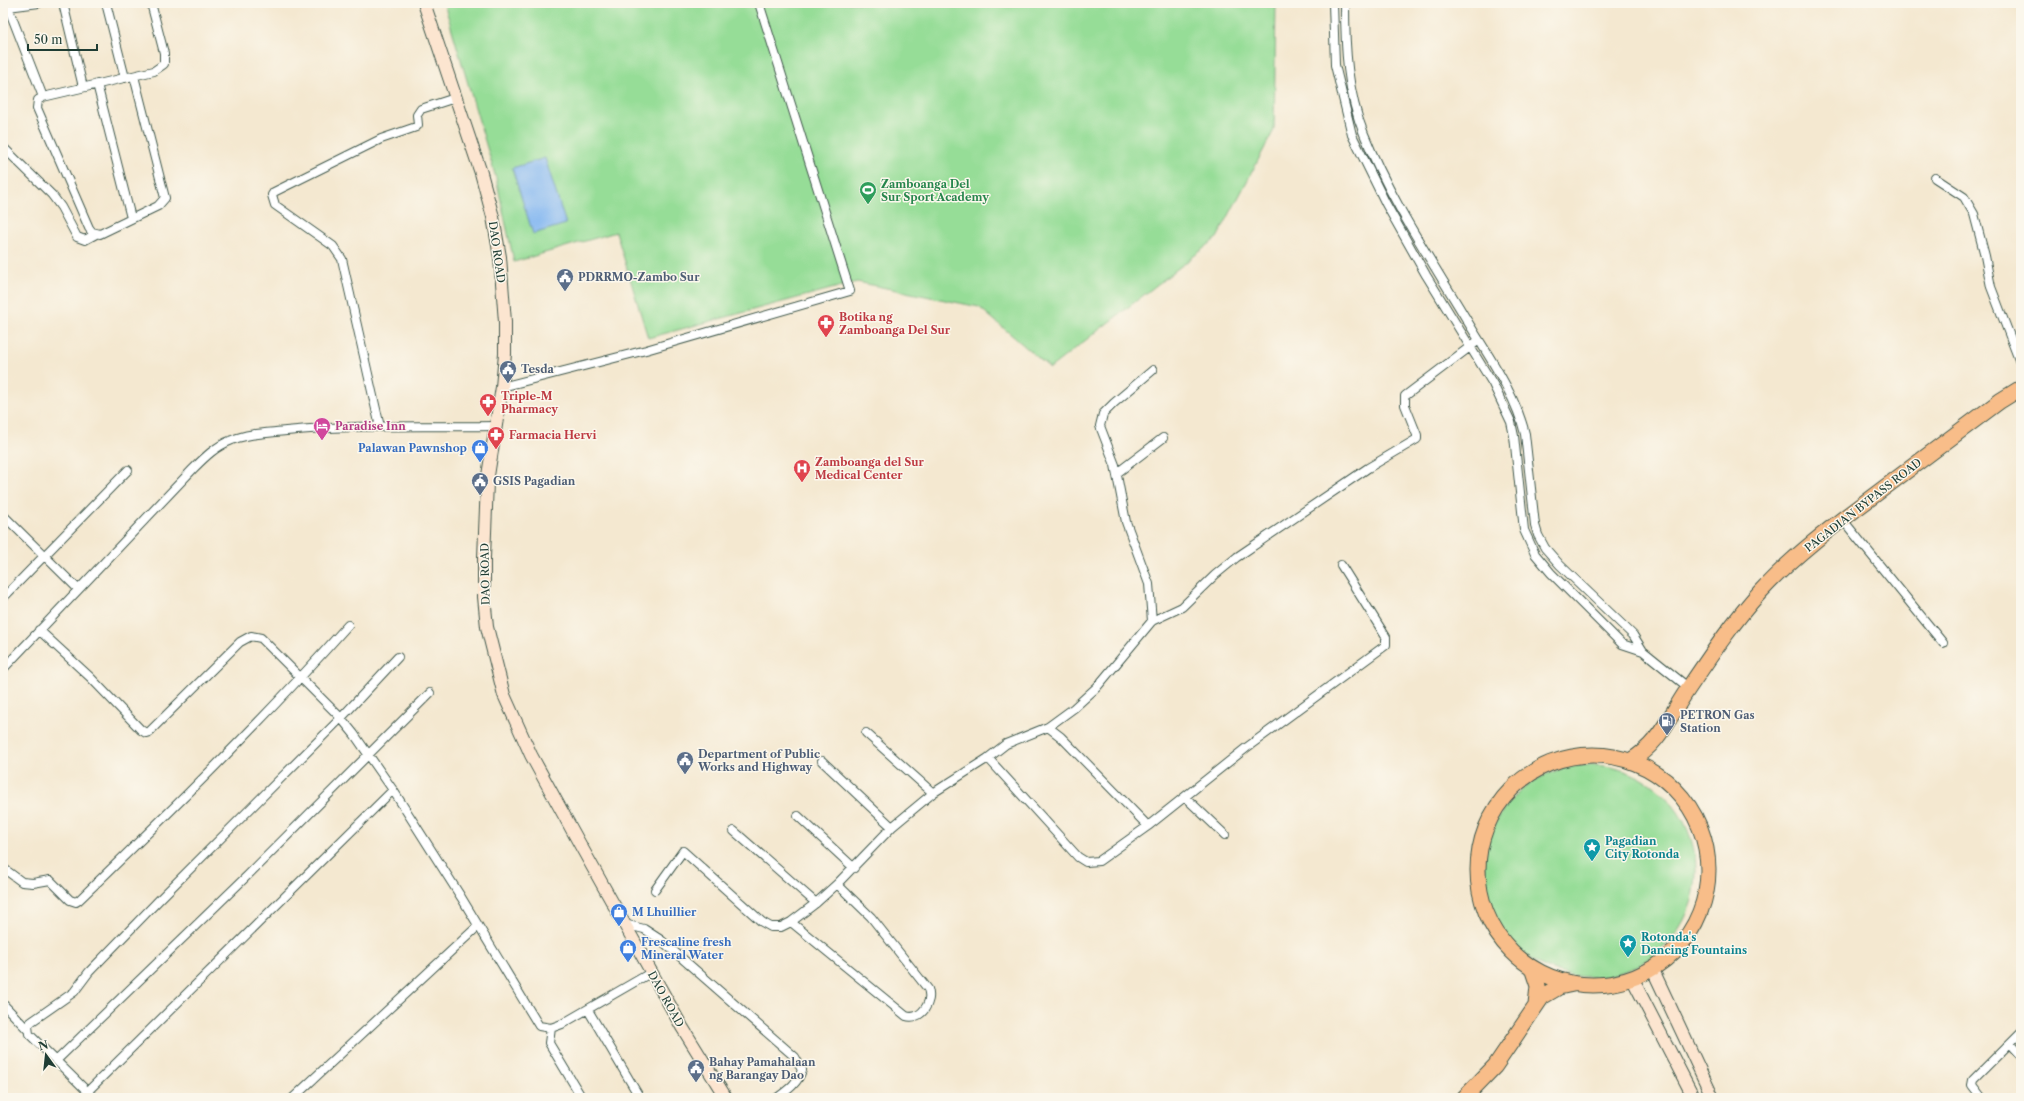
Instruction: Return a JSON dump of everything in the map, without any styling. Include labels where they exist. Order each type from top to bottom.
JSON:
[{"type":"highway","name":"PAGADIAN BYPASS ROAD","points":[[1630,761],[1642,754],[1656,740],[1689,688],[1740,616],[1760,592],[1818,538],[2000,401],[2021,388]]},
{"type":"highway","name":"PAGADIAN BYPASS ROAD","points":[[1656,740],[1654,762],[1659,776]]},
{"type":"highway","points":[[1464,1098],[1495,1066],[1536,1005],[1550,991],[1559,987],[1576,984],[1604,984],[1632,978],[1652,968],[1669,956],[1679,946],[1695,923],[1703,904],[1708,884],[1708,863],[1705,843],[1699,823],[1688,805],[1675,789],[1659,776],[1630,761],[1600,755],[1585,755],[1555,762],[1528,775],[1516,785],[1500,802],[1489,821],[1483,836],[1478,866],[1478,881],[1483,903],[1491,924],[1499,937],[1509,949],[1532,968],[1561,980],[1576,984]]},
{"type":"highway","points":[[1532,968],[1538,986],[1536,1005]]},
{"type":"street","points":[[7,5],[16,7],[39,3]]},
{"type":"street","points":[[63,3],[83,87]]},
{"type":"street","points":[[106,3],[125,78]]},
{"type":"street","points":[[96,234],[89,228],[37,108],[38,100],[43,97],[157,70],[164,64],[165,60],[151,3]]},
{"type":"street","name":"DAO ROAD","points":[[424,3],[491,210],[500,257],[504,322],[502,387],[487,482],[484,558],[484,597],[487,627],[499,676],[515,722],[531,755],[682,1027],[726,1098]]},
{"type":"street","points":[[502,387],[646,350],[850,290],[759,3]]},
{"type":"street","points":[[1333,3],[1335,65],[1352,135],[1386,204],[1493,384],[1511,422],[1514,436],[1524,530],[1535,554],[1551,574],[1622,644],[1643,651]]},
{"type":"street","points":[[1345,3],[1346,63],[1364,133],[1396,200],[1503,381],[1522,420],[1525,434],[1535,525],[1538,535],[1545,548],[1560,565],[1633,635],[1643,651],[1689,688]]},
{"type":"street","points":[[7,5],[43,97]]},
{"type":"street","points":[[3,146],[52,195],[61,207],[77,237],[85,240],[158,206],[165,198],[134,76]]},
{"type":"street","points":[[97,84],[131,218]]},
{"type":"street","points":[[380,427],[342,259],[333,246],[275,205],[272,195],[274,192],[381,139],[416,127],[418,125],[417,115],[421,109],[455,98]]},
{"type":"street","points":[[1935,178],[1964,197],[1974,214],[1991,287],[2021,365]]},
{"type":"street","points":[[654,890],[683,851],[762,922],[771,926],[781,927],[791,922],[816,904],[854,868],[892,827],[932,793],[988,758],[1010,741],[1048,727],[1074,708],[1098,686],[1152,621],[1182,607],[1215,574],[1237,557],[1368,468],[1417,439],[1405,405],[1405,396],[1479,340]]},
{"type":"street","points":[[1152,621],[1149,584],[1126,522],[1121,503],[1117,473],[1100,426],[1103,414],[1153,370]]},
{"type":"street","points":[[3,670],[78,588],[163,503],[209,452],[222,444],[234,439],[262,433],[312,428],[497,426]]},
{"type":"street","points":[[1117,473],[1163,438]]},
{"type":"street","points":[[3,598],[44,554],[128,470]]},
{"type":"street","points":[[3,515],[78,588]]},
{"type":"street","points":[[1842,520],[1944,643]]},
{"type":"street","points":[[988,758],[1078,857],[1086,862],[1099,861],[1186,798],[1246,748],[1386,645],[1386,637],[1341,565]]},
{"type":"street","points":[[3,868],[22,882],[33,883],[50,880],[70,900],[76,902],[79,900],[172,810],[301,678],[348,625]]},
{"type":"street","points":[[39,630],[90,677],[141,730],[146,733],[150,732],[240,642],[251,636],[261,638],[341,718],[368,755],[393,790],[536,1022],[544,1028],[551,1028],[588,1010],[652,972]]},
{"type":"street","points":[[28,1030],[31,1022],[74,992],[90,972],[159,900],[341,718],[398,657]]},
{"type":"street","points":[[57,1060],[248,875],[430,693]]},
{"type":"street","points":[[1048,727],[1061,737],[1148,826]]},
{"type":"street","points":[[866,732],[932,793]]},
{"type":"street","points":[[822,761],[892,827]]},
{"type":"street","points":[[88,1091],[393,790]]},
{"type":"street","points":[[1186,798],[1225,835]]},
{"type":"street","points":[[798,816],[854,868]]},
{"type":"street","points":[[734,832],[816,904]]},
{"type":"street","points":[[791,922],[906,1016],[910,1018],[916,1016],[928,1004],[930,999],[928,989],[871,917],[837,884]]},
{"type":"street","points":[[624,924],[644,929],[661,940],[795,1057],[802,1070],[800,1077],[793,1086],[777,1098]]},
{"type":"street","points":[[293,1098],[478,926]]},
{"type":"street","points":[[1652,968],[1713,1098]]},
{"type":"street","points":[[1632,978],[1694,1098]]},
{"type":"street","points":[[3,1004],[28,1030],[29,1034],[94,1098]]},
{"type":"street","points":[[588,1010],[640,1098]]},
{"type":"street","points":[[551,1028],[549,1043],[582,1098]]},
{"type":"street","points":[[1982,1098],[1972,1085],[1973,1080],[2021,1032]]},
{"type":"street","points":[[2010,1043],[2021,1055]]},
{"type":"green space","name":"Zamboanga Del Sur Sport Academy","points":[[444,3],[1276,3],[1274,130],[1217,238],[1050,368],[979,307],[857,282],[648,338],[616,232],[514,262],[496,178]]},
{"type":"green space","points":[[1580,765],[1600,765],[1631,773],[1640,777],[1665,796],[1678,812],[1688,830],[1694,850],[1696,871],[1694,892],[1688,912],[1678,930],[1665,946],[1649,959],[1631,969],[1600,977],[1580,977],[1549,969],[1540,965],[1523,953],[1508,938],[1496,921],[1492,912],[1484,881],[1484,861],[1492,830],[1496,821],[1508,804],[1523,789],[1540,777],[1549,773]]},
{"type":"water","points":[[545,158],[566,224],[533,234],[512,168]]},
{"type":"place","name":"Zamboanga Del Sur Sport Academy","points":[[868,205]]},
{"type":"place","name":"PDRRMO-Zambo Sur","points":[[565,292]]},
{"type":"place","name":"Botika ng Zamboanga Del Sur","points":[[826,338]]},
{"type":"place","name":"Tesda","points":[[508,384]]},
{"type":"place","name":"Triple-M Pharmacy","points":[[488,417]]},
{"type":"place","name":"Paradise Inn","points":[[322,441]]},
{"type":"place","name":"Farmacia Hervi","points":[[496,450]]},
{"type":"place","name":"Palawan Pawnshop","points":[[480,463]]},
{"type":"place","name":"Zamboanga del Sur Medical Center","points":[[802,483]]},
{"type":"place","name":"GSIS Pagadian","points":[[480,496]]},
{"type":"place","name":"PETRON Gas Station","points":[[1667,736]]},
{"type":"place","name":"Department of Public Works and Highway","points":[[685,775]]},
{"type":"place","name":"Pagadian City Rotonda","points":[[1592,862]]},
{"type":"place","name":"M Lhuillier","points":[[619,927]]},
{"type":"place","name":"Rotonda's Dancing Fountains","points":[[1628,958]]},
{"type":"place","name":"Frescaline fresh Mineral Water","points":[[628,963]]},
{"type":"place","name":"Bahay Pamahalaan ng Barangay Dao","points":[[696,1083]]}]
